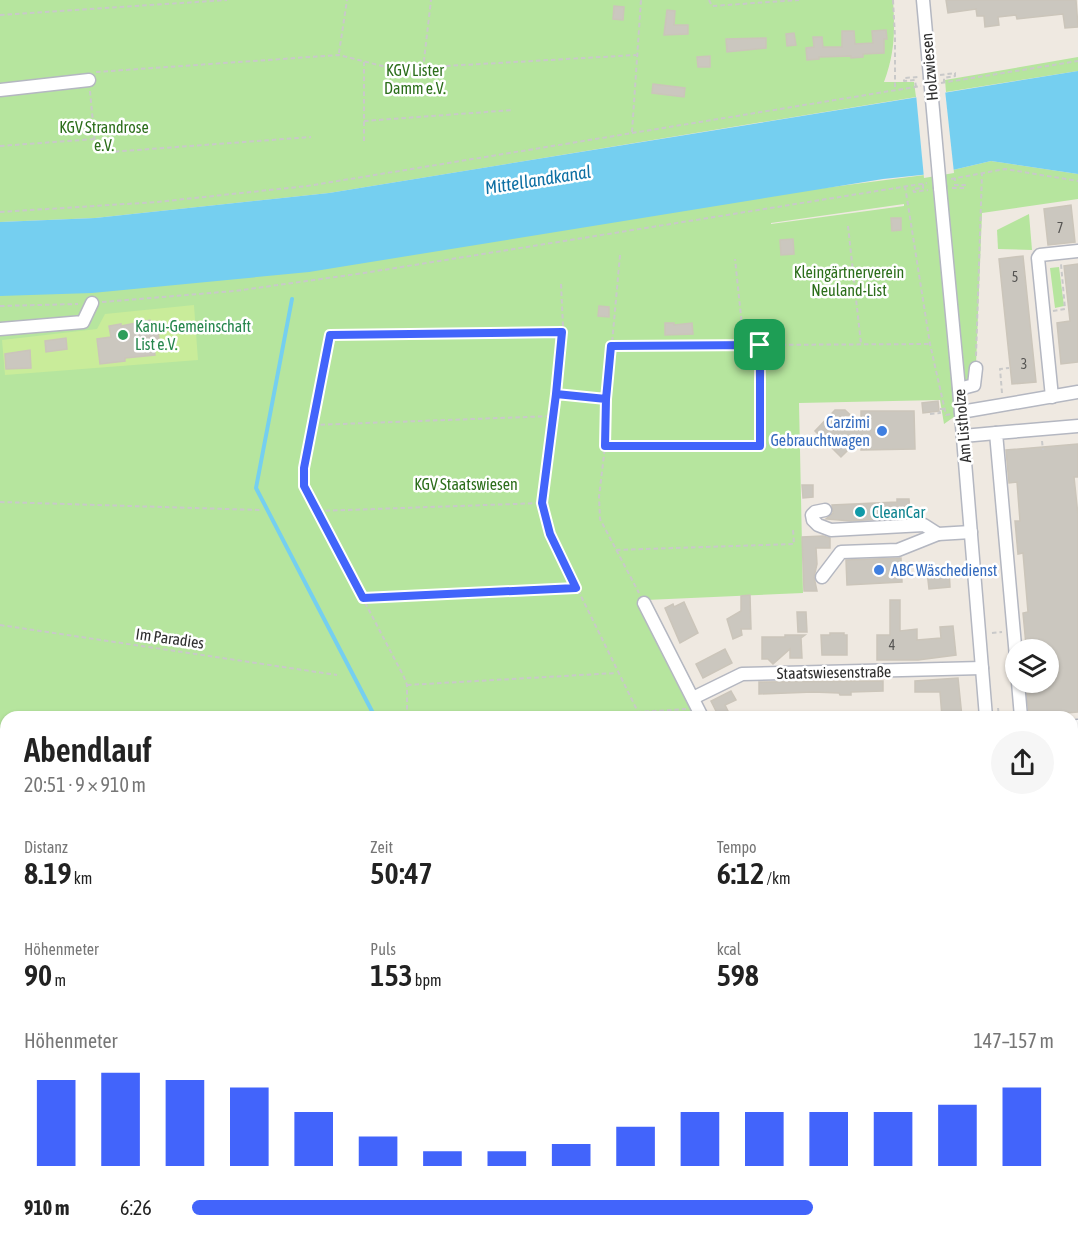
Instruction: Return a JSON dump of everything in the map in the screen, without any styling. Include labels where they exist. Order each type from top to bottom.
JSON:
[{"type":"street","name":"Holzwiesen","points":[[922,0],[935,135]]},
{"type":"street","points":[[0,90],[89,80]]},
{"type":"street","name":"Am Listholze","points":[[935,135],[959,389],[956,413],[963,436],[986,711]]},
{"type":"street","points":[[1052,397],[1038,258],[1041,255],[1078,251]]},
{"type":"street","points":[[0,329],[82,322],[92,303]]},
{"type":"street","points":[[959,389],[974,385],[976,368]]},
{"type":"street","points":[[956,413],[1078,392]]},
{"type":"street","points":[[963,436],[1078,426]]},
{"type":"street","points":[[996,433],[1014,639]]},
{"type":"street","points":[[825,510],[814,512],[813,520],[818,525],[831,530],[924,525],[938,534]]},
{"type":"street","points":[[822,577],[841,552],[898,549],[938,534],[971,532]]},
{"type":"street","points":[[644,603],[698,707]]},
{"type":"street","name":"Staatswiesenstraße","points":[[698,707],[742,674],[982,668]]},
{"type":"street","points":[[1019,693],[1020,711]]},
{"type":"path","points":[[0,15],[227,0]]},
{"type":"path","points":[[339,55],[347,0]]},
{"type":"path","points":[[423,69],[431,0]]},
{"type":"path","points":[[632,133],[641,0]]},
{"type":"path","points":[[709,0],[712,6],[799,0]]},
{"type":"path","points":[[893,0],[896,37],[895,89]]},
{"type":"path","points":[[311,137],[110,152],[95,144],[88,72],[339,55],[394,69],[636,56]]},
{"type":"path","points":[[0,212],[157,202],[307,186],[916,87],[930,82],[944,83],[1078,61]]},
{"type":"path","points":[[364,62],[364,141]]},
{"type":"path","points":[[943,75],[955,73],[955,76],[944,78],[944,83]]},
{"type":"path","points":[[915,77],[904,78],[904,81],[915,80],[916,87]]},
{"type":"path","points":[[364,121],[513,110]]},
{"type":"path","points":[[0,146],[95,139]]},
{"type":"path","points":[[0,306],[92,303],[235,291],[364,273],[905,186],[939,183],[1005,169],[1078,181]]},
{"type":"path","points":[[976,368],[982,173]]},
{"type":"path","points":[[953,188],[965,188],[965,185],[955,185],[955,178]]},
{"type":"path","points":[[923,184],[923,188],[914,189],[914,192],[925,191]]},
{"type":"path","points":[[905,186],[930,344],[946,415],[956,413]]},
{"type":"path","points":[[848,226],[861,344]]},
{"type":"path","points":[[620,255],[606,399],[605,446],[599,497],[600,519],[644,603]]},
{"type":"path","points":[[735,259],[744,345]]},
{"type":"path","points":[[1053,311],[1065,309],[1060,264],[1058,264]]},
{"type":"path","points":[[561,284],[562,332],[542,503],[550,534],[637,711]]},
{"type":"path","points":[[407,711],[407,685],[304,486],[304,468],[330,335],[562,332]]},
{"type":"path","points":[[611,346],[930,344]]},
{"type":"path","points":[[760,345],[760,446]]},
{"type":"path","points":[[1003,398],[1000,369],[1009,368]]},
{"type":"path","points":[[556,394],[606,399]]},
{"type":"path","points":[[930,418],[930,413],[940,413],[939,409],[945,409]]},
{"type":"path","points":[[313,424],[553,416]]},
{"type":"path","points":[[605,446],[793,446]]},
{"type":"path","points":[[0,502],[260,510]]},
{"type":"path","points":[[318,511],[542,503]]},
{"type":"path","points":[[616,550],[794,544],[794,530]]},
{"type":"path","points":[[363,598],[576,588]]},
{"type":"path","name":"Im Paradies","points":[[0,625],[337,675]]},
{"type":"path","points":[[407,685],[618,673]]},
{"type":"path","points":[[655,711],[698,707]]},
{"type":"green space","points":[[0,0],[893,0],[893,41],[884,82],[914,82],[916,97],[329,193],[95,218],[0,222]]},
{"type":"green space","points":[[1078,57],[1078,71],[946,92],[945,80]]},
{"type":"green space","name":"KGV Staatswiesen","points":[[991,161],[1078,174],[1078,199],[982,213],[974,385],[959,389],[961,412],[944,424],[940,400],[799,403],[803,593],[646,600],[637,604],[691,711],[0,711],[0,295],[940,173]],"holes":[[[904,204],[904,206],[771,223]]]},
{"type":"green space","points":[[1029,214],[1032,250],[998,249],[997,230]]},
{"type":"green space","points":[[1059,267],[1064,306],[1055,308],[1050,268]]},
{"type":"green space","name":"Kanu-Gemeinschaft List e.V.","points":[[194,305],[198,360],[5,375],[2,340],[97,329],[105,314]]},
{"type":"water","name":"Mittellandkanal","points":[[1078,71],[1078,174],[991,161],[940,173],[883,179],[309,272],[92,293],[0,296],[0,222],[95,218],[329,193]]},
{"type":"pier","points":[[945,90],[954,173],[924,178],[916,94]]},
{"type":"building","points":[[946,0],[1076,0],[1078,27],[1065,28],[1063,14],[1017,19],[1016,15],[998,17],[999,25],[985,27],[984,16],[977,16],[976,9],[948,13]]},
{"type":"building","points":[[614,6],[624,7],[623,20],[613,19]]},
{"type":"building","points":[[667,10],[675,11],[674,25],[688,25],[688,34],[664,35]]},
{"type":"building","points":[[886,30],[884,53],[863,54],[863,57],[819,57],[819,59],[807,60],[806,48],[814,47],[813,37],[822,37],[823,47],[842,47],[842,31],[854,31],[855,44],[873,43],[872,31]]},
{"type":"building","points":[[794,33],[796,45],[787,46],[786,34]]},
{"type":"building","points":[[766,38],[766,48],[727,52],[726,39]]},
{"type":"building","points":[[710,56],[710,67],[698,67],[697,57]]},
{"type":"building","points":[[653,84],[685,88],[684,97],[652,93]]},
{"type":"building","points":[[1071,205],[1075,242],[1048,245],[1044,209]]},
{"type":"building","points":[[891,218],[901,218],[901,230],[892,231]]},
{"type":"building","points":[[793,239],[794,254],[781,255],[780,240]]},
{"type":"building","points":[[1023,256],[1036,382],[1012,384],[999,259]]},
{"type":"building","points":[[1078,264],[1078,362],[1061,364],[1057,323],[1070,321],[1064,266]]},
{"type":"building","points":[[599,306],[609,307],[609,317],[598,316]]},
{"type":"building","name":"Kanu-Gemeinschaft List e.V.","points":[[150,320],[157,322],[159,339],[153,340],[155,355],[125,358],[125,361],[100,364],[97,339],[111,337],[109,326]]},
{"type":"building","points":[[665,323],[674,323],[674,325],[692,323],[693,334],[665,335]]},
{"type":"building","points":[[66,338],[67,349],[46,352],[45,341]]},
{"type":"building","points":[[30,350],[31,368],[6,369],[5,354]]},
{"type":"building","points":[[938,401],[939,411],[923,413],[922,403]]},
{"type":"building","points":[[835,410],[845,410],[861,425],[861,411],[914,411],[915,449],[861,450],[861,437],[841,457],[815,431]]},
{"type":"building","points":[[1078,444],[1078,477],[1074,477],[1078,515],[1078,711],[1029,711],[1027,693],[1059,693],[1059,639],[1025,639],[1023,613],[1028,612],[1023,553],[1018,554],[1015,521],[1020,521],[1017,482],[1009,483],[1006,450]]},
{"type":"building","points":[[802,485],[813,485],[813,497],[803,498]]},
{"type":"building","name":"CleanCar","points":[[897,499],[909,499],[910,511],[894,512],[894,518],[851,521],[826,519],[833,513],[832,505],[897,502]]},
{"type":"building","points":[[802,537],[830,538],[830,548],[816,548],[817,564],[814,577],[817,591],[804,591]]},
{"type":"building","points":[[901,558],[902,582],[847,585],[846,560]]},
{"type":"building","points":[[949,569],[950,587],[929,589],[927,571]]},
{"type":"building","points":[[750,595],[751,629],[741,629],[742,635],[733,639],[727,619],[741,611],[741,596]]},
{"type":"building","points":[[890,600],[900,600],[900,631],[917,629],[917,640],[941,638],[940,627],[953,626],[956,655],[918,660],[877,660],[877,635],[890,635]]},
{"type":"building","points":[[684,602],[698,633],[680,643],[665,608]]},
{"type":"building","points":[[797,612],[806,612],[807,632],[798,632]]},
{"type":"building","points":[[830,633],[847,635],[847,655],[822,655],[821,635],[830,635]]},
{"type":"building","points":[[785,635],[805,635],[801,638],[802,658],[790,658],[790,649],[773,664],[768,659],[762,659],[762,637],[785,637]]},
{"type":"building","points":[[725,649],[732,663],[703,678],[696,664]]},
{"type":"building","points":[[958,678],[961,711],[942,711],[940,692],[915,692],[915,681]]},
{"type":"building","points":[[883,681],[883,691],[851,692],[851,695],[813,692],[759,694],[759,682]]},
{"type":"building","points":[[731,691],[736,700],[725,705],[728,711],[716,711],[711,701]]},
{"type":"waterway","points":[[292,299],[256,488],[372,711]]},
{"type":"place","name":"Kanu-Gemeinschaft List e.V.","points":[[123,335]]},
{"type":"place","name":"Carzimi Gebrauchtwagen","points":[[882,431]]},
{"type":"place","name":"CleanCar","points":[[860,512]]},
{"type":"place","name":"ABC Wäschedienst","points":[[879,570]]},
{"type":"route","points":[[760,345],[611,346],[606,399],[556,394],[542,503],[546,525],[576,588],[363,598],[304,486],[304,468],[330,335],[562,332],[556,394],[606,399],[605,446],[760,446],[760,345]]},
{"type":"park label","name":"KGV Lister Damm e.V.","points":[[415,79]]},
{"type":"park label","name":"KGV Strandrose e.V.","points":[[104,136]]},
{"type":"park label","name":"Kleingärtnerverein Neuland-List","points":[[849,281]]}]
